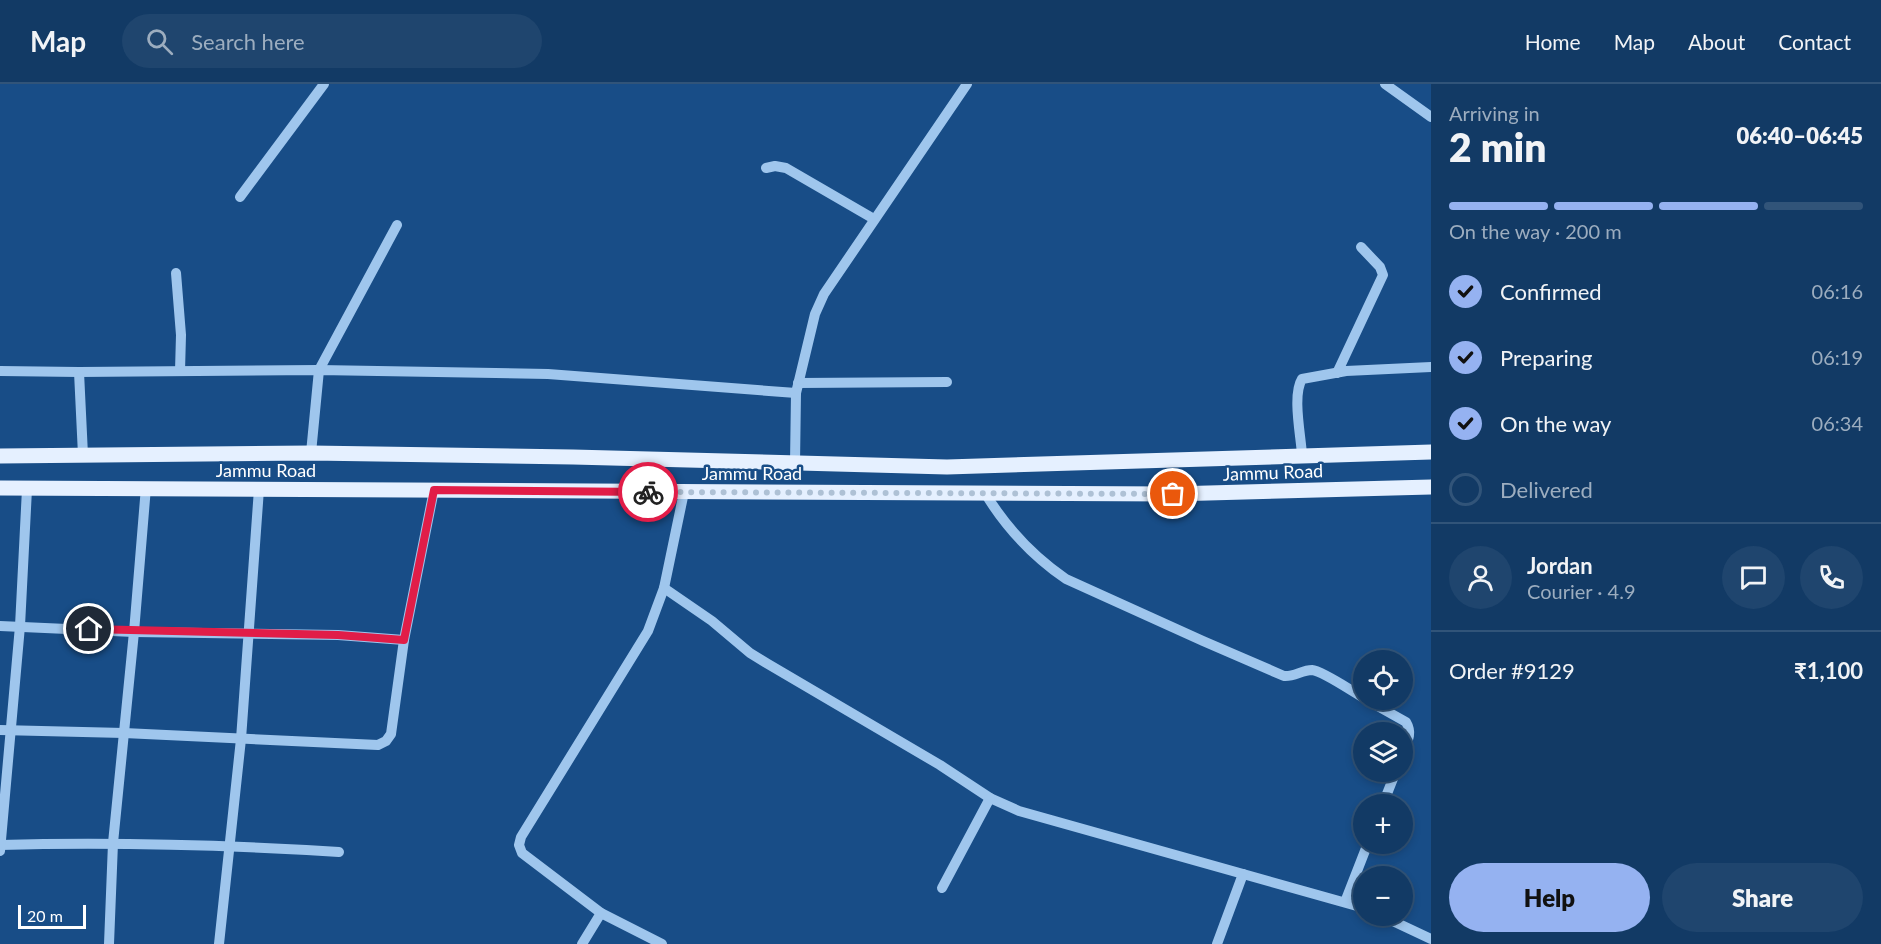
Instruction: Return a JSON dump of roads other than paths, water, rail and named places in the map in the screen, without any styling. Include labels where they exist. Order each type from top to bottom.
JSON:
[{"type":"main road","points":[[0,456],[311,453],[947,467],[1431,452]]},
{"type":"main road","name":"Jammu Road","points":[[0,488],[1173,494],[1431,487]]},
{"type":"street","points":[[240,196],[324,84]]},
{"type":"street","points":[[795,464],[797,388],[815,314],[824,294],[967,84]]},
{"type":"street","points":[[1385,84],[1431,117]]},
{"type":"street","points":[[766,168],[775,166],[786,168],[874,219]]},
{"type":"street","points":[[311,453],[319,370],[397,225]]},
{"type":"street","points":[[1337,372],[1383,275],[1380,267],[1361,247]]},
{"type":"street","points":[[176,273],[181,335],[180,372]]},
{"type":"street","points":[[1302,455],[1298,399],[1299,384],[1302,379],[1337,372],[1431,367]]},
{"type":"street","points":[[0,371],[79,378],[180,372],[319,370],[548,374],[797,388],[947,382]]},
{"type":"street","points":[[79,378],[83,455]]},
{"type":"street","points":[[109,944],[113,843],[146,488]]},
{"type":"street","points":[[0,851],[5,730],[21,626],[27,489]]},
{"type":"street","points":[[219,944],[241,739],[260,489]]},
{"type":"street","points":[[5,730],[378,745],[383,743],[391,734],[404,640],[434,490]]},
{"type":"street","points":[[662,944],[601,913],[522,853],[519,845],[521,837],[648,631],[663,588],[684,492]]},
{"type":"street","points":[[985,494],[1001,520],[1053,570],[1066,579],[1284,676],[1317,671],[1353,692]]},
{"type":"street","points":[[663,588],[712,621],[750,653],[940,765],[990,798],[1019,812],[1353,905]]},
{"type":"street","points":[[0,626],[134,632],[338,635],[404,640]]},
{"type":"street","points":[[1385,710],[1406,722]]},
{"type":"street","points":[[942,888],[990,798]]},
{"type":"street","points":[[0,845],[113,843],[230,845],[339,852]]},
{"type":"street","points":[[1345,902],[1364,854]]},
{"type":"street","points":[[1217,944],[1243,874]]},
{"type":"street","points":[[582,944],[601,913]]},
{"type":"street","points":[[1403,926],[1431,939]]}]
